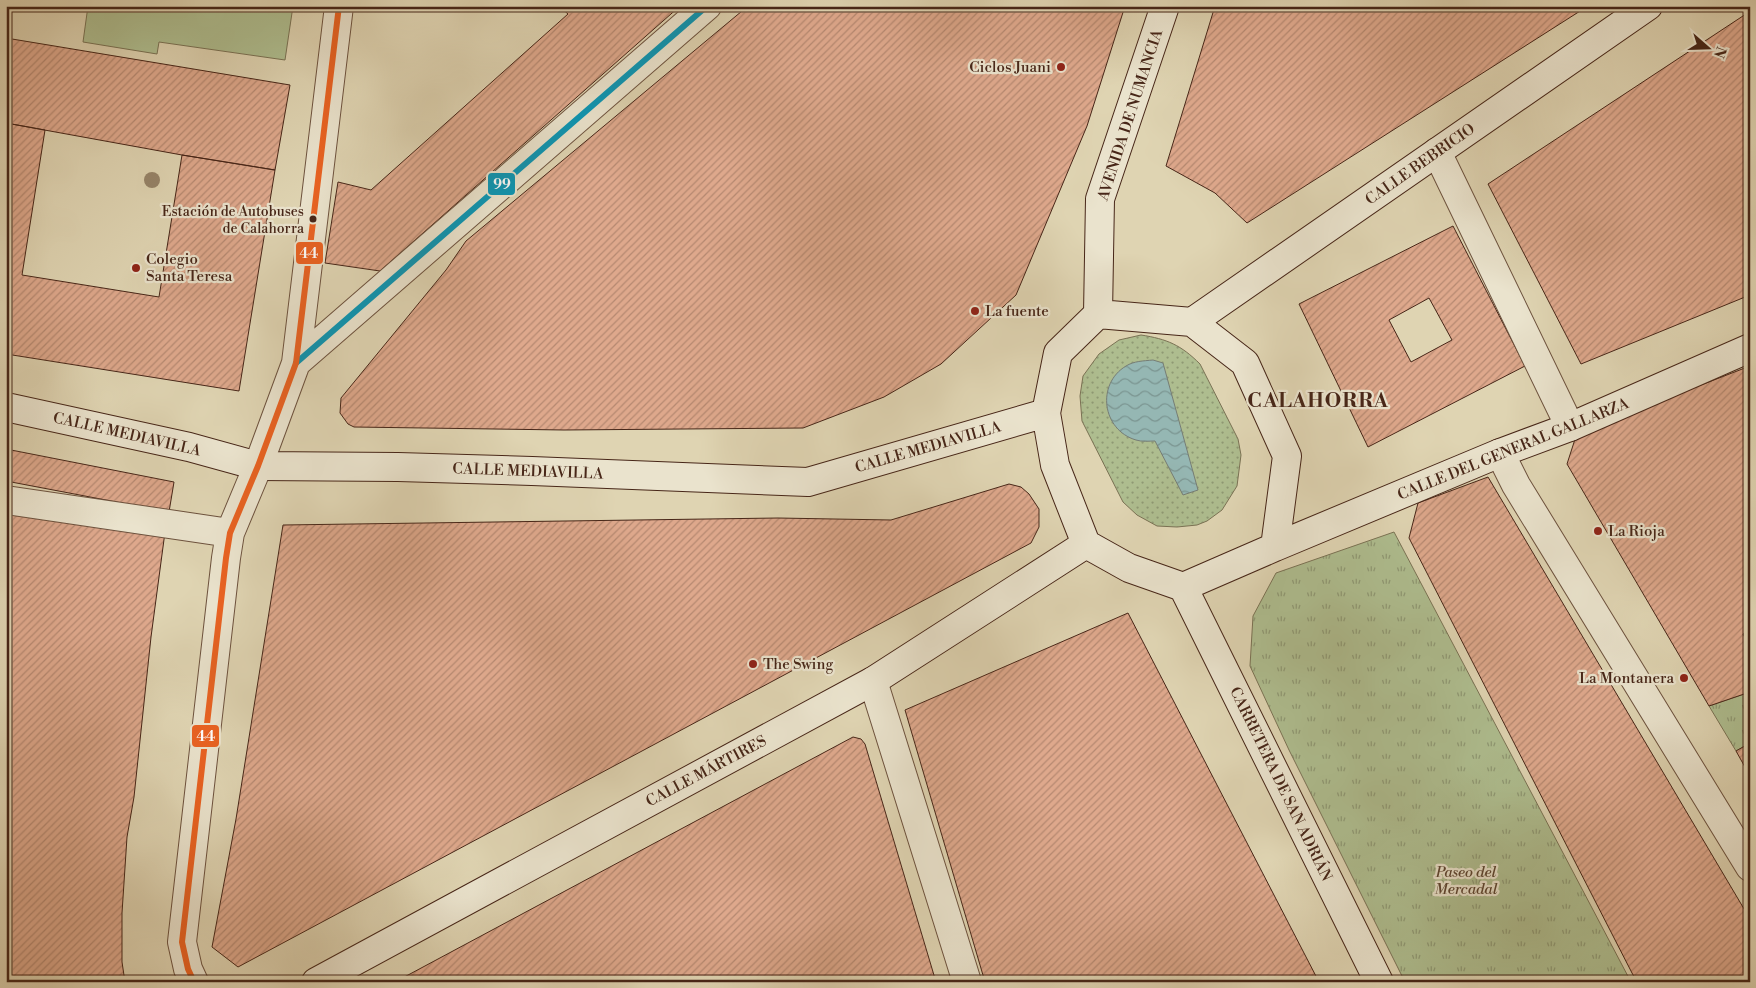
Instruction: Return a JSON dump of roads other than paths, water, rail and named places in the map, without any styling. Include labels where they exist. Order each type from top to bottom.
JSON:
[{"type":"street","points":[[194,982],[188,969],[182,942],[230,533],[258,466],[296,363],[339,6]]},
{"type":"street","points":[[296,363],[707,6]]},
{"type":"street","name":"AVENIDA DE NUMANCIA","points":[[1098,314],[1100,199],[1165,6]]},
{"type":"street","name":"CALLE BEBRICIO","points":[[1192,322],[1648,6]]},
{"type":"street","points":[[1437,152],[1570,427]]},
{"type":"street","points":[[1183,587],[1129,568],[1086,544],[1055,465],[1046,413],[1058,353],[1098,314],[1192,322],[1245,362],[1287,456],[1275,547]]},
{"type":"street","name":"CALLE DEL GENERAL GALLARZA","points":[[1183,587],[1500,453],[1570,427],[1750,348]]},
{"type":"street","name":"CALLE MEDIAVILLA","points":[[6,407],[189,446],[258,466],[398,467],[808,482],[1046,413]]},
{"type":"street","points":[[1500,453],[1516,485],[1750,867]]},
{"type":"street","points":[[6,500],[230,533]]},
{"type":"street","name":"CALLE MÁRTIRES","points":[[316,982],[873,681],[1086,544]]},
{"type":"street","name":"CARRETERA DE SAN ADRIÁN","points":[[1183,587],[1379,982]]},
{"type":"street","points":[[873,681],[967,982]]},
{"type":"water","points":[[1153,360],[1163,363],[1198,490],[1183,495],[1155,441],[1138,441],[1125,435],[1116,427],[1110,417],[1107,406],[1110,384],[1116,374],[1132,363]]},
{"type":"place","name":"Ciclos Juani","points":[[1061,67]]},
{"type":"place","name":"Estación de Autobuses de Calahorra","points":[[313,219]]},
{"type":"place","name":"Colegio Santa Teresa","points":[[136,268]]},
{"type":"place","name":"La fuente","points":[[975,311]]},
{"type":"place","name":"La Rioja","points":[[1598,531]]},
{"type":"place","name":"The Swing","points":[[753,664]]},
{"type":"place","name":"La Montanera","points":[[1684,678]]},
{"type":"district","name":"CALAHORRA","points":[[1318,400]]},
{"type":"park label","name":"Paseo del Mercadal","points":[[1466,880]]}]
